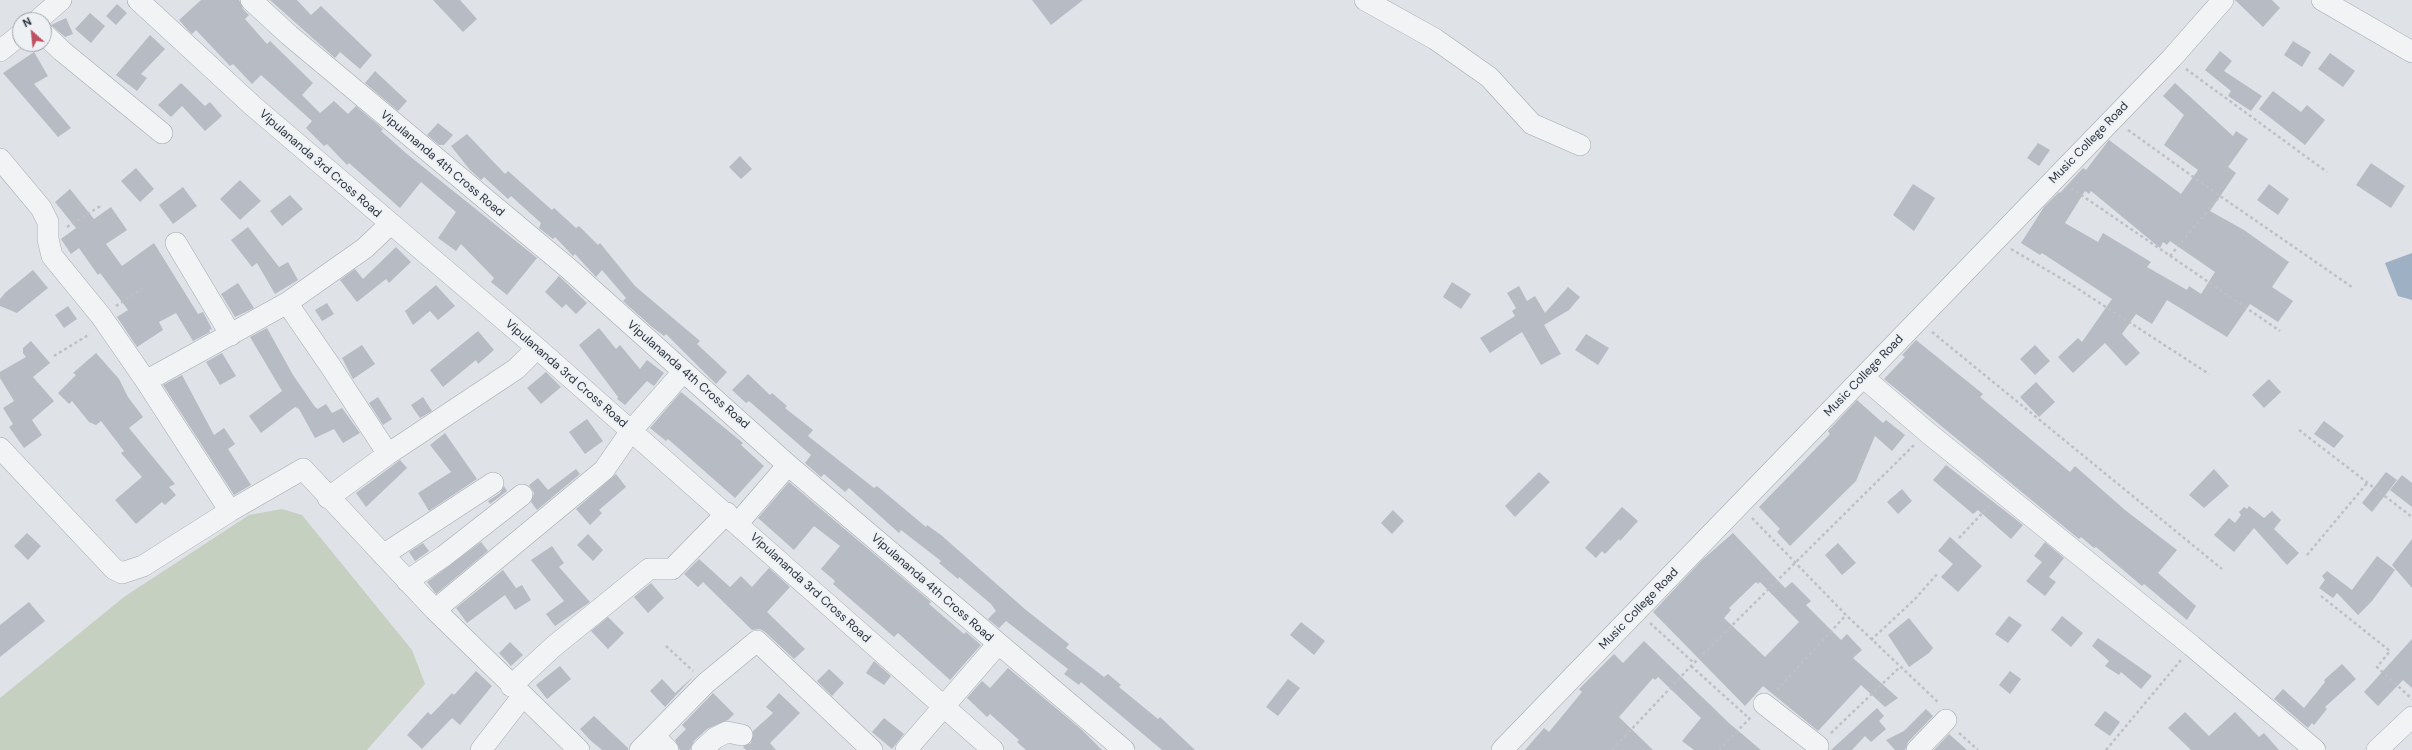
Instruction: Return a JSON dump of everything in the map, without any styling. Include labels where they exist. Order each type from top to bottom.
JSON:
[{"type":"street","points":[[47,12],[61,0]]},
{"type":"street","name":"Vipulananda 3rd Cross Road","points":[[138,0],[253,106],[537,348],[732,518],[993,750]]},
{"type":"street","name":"Vipulananda 4th Cross Road","points":[[251,0],[289,35],[568,268],[788,465],[1124,750]]},
{"type":"street","points":[[1365,0],[1435,39],[1489,77],[1532,124],[1580,145]]},
{"type":"street","name":"Music College Road","points":[[1502,750],[2171,58],[2223,0]]},
{"type":"street","points":[[2322,0],[2412,52]]},
{"type":"street","points":[[0,51],[12,41]]},
{"type":"street","points":[[52,42],[162,133]]},
{"type":"street","points":[[0,159],[41,208],[48,222],[48,239],[52,256],[103,320],[146,381],[230,511]]},
{"type":"street","points":[[146,381],[287,303],[365,248],[390,224]]},
{"type":"street","points":[[176,243],[231,335]]},
{"type":"street","points":[[287,303],[388,454]]},
{"type":"street","points":[[328,498],[388,454],[516,369],[537,348]]},
{"type":"street","points":[[435,610],[604,470],[631,431],[683,372]]},
{"type":"street","points":[[1863,377],[1927,432],[2002,491],[2192,646],[2315,750]]},
{"type":"street","points":[[0,448],[114,569],[122,573],[143,566],[230,511],[303,469],[328,498],[435,610],[517,692],[579,750]]},
{"type":"street","points":[[481,750],[517,692],[553,647],[649,569],[672,569],[732,518],[788,465]]},
{"type":"street","points":[[383,555],[493,483]]},
{"type":"street","points":[[407,581],[444,556],[522,495]]},
{"type":"street","points":[[654,745],[706,684],[757,641],[872,750]]},
{"type":"street","points":[[906,750],[998,644]]},
{"type":"street","points":[[1757,711],[1818,746]]},
{"type":"street","points":[[2377,750],[2412,717]]},
{"type":"street","points":[[1917,750],[1946,720]]},
{"type":"street","points":[[702,750],[715,738],[727,732],[742,735]]},
{"type":"path","points":[[2171,58],[2327,172]]},
{"type":"path","points":[[2113,118],[2220,196],[2352,287]]},
{"type":"path","points":[[2055,178],[2280,330]]},
{"type":"path","points":[[2170,256],[2220,196]]},
{"type":"path","points":[[48,239],[102,205]]},
{"type":"path","points":[[1995,240],[2069,283],[2209,374]]},
{"type":"path","points":[[54,356],[143,288]]},
{"type":"path","points":[[1917,321],[2222,569]]},
{"type":"path","points":[[2299,430],[2412,516]]},
{"type":"path","points":[[1612,750],[1690,666],[1796,564],[1927,432]]},
{"type":"path","points":[[2306,555],[2368,482]]},
{"type":"path","points":[[1959,538],[2002,491]]},
{"type":"path","points":[[1739,505],[1846,615],[1940,704],[1946,720],[1978,750]]},
{"type":"path","points":[[1872,640],[1915,599],[1938,573]]},
{"type":"path","points":[[2321,596],[2390,651],[2378,667],[2412,699]]},
{"type":"path","points":[[1636,611],[1694,663]]},
{"type":"path","points":[[1719,750],[1846,615]]},
{"type":"path","points":[[666,646],[706,684]]},
{"type":"path","points":[[2106,750],[2192,646]]},
{"type":"path","points":[[1690,666],[1757,711]]},
{"type":"path","points":[[1818,746],[1900,667]]},
{"type":"green space","points":[[282,509],[302,515],[412,650],[425,684],[367,750],[0,750],[0,698],[124,597],[249,515]]},
{"type":"water","points":[[2412,253],[2412,300],[2398,296],[2385,263]]},
{"type":"building","points":[[201,0],[239,0],[243,9],[249,15],[245,19],[267,44],[270,41],[313,83],[302,95],[320,113],[334,101],[348,114],[356,106],[383,129],[381,131],[407,154],[537,258],[507,295],[491,282],[494,278],[461,244],[456,251],[438,238],[456,212],[421,182],[400,208],[349,163],[347,165],[327,144],[324,146],[306,128],[312,121],[261,75],[252,84],[233,64],[230,66],[196,30],[192,34],[179,20]]},
{"type":"building","points":[[270,0],[297,0],[311,15],[321,6],[372,55],[360,69],[340,52],[335,58]]},
{"type":"building","points":[[433,0],[460,0],[477,19],[463,32]]},
{"type":"building","points":[[1032,0],[1083,0],[1051,25]]},
{"type":"building","points":[[2235,0],[2272,0],[2280,8],[2263,27]]},
{"type":"building","points":[[117,4],[127,13],[116,25],[106,16]]},
{"type":"building","points":[[90,13],[105,26],[91,43],[75,29]]},
{"type":"building","points":[[66,18],[73,34],[65,37],[52,25]]},
{"type":"building","points":[[150,35],[165,49],[141,74],[147,78],[137,91],[116,75]]},
{"type":"building","points":[[2293,41],[2311,52],[2302,67],[2284,55]]},
{"type":"building","points":[[2220,51],[2232,61],[2224,71],[2262,96],[2251,111],[2228,96],[2231,91],[2205,70]]},
{"type":"building","points":[[34,52],[48,76],[34,84],[71,128],[58,137],[3,73]]},
{"type":"building","points":[[2330,53],[2355,71],[2343,87],[2318,69]]},
{"type":"building","points":[[375,71],[407,101],[398,111],[365,83]]},
{"type":"building","points":[[181,83],[205,106],[210,102],[222,116],[205,131],[182,106],[171,117],[158,105]]},
{"type":"building","points":[[2175,83],[2233,136],[2236,131],[2248,139],[2228,167],[2236,173],[2210,211],[2244,230],[2289,262],[2272,287],[2293,301],[2278,322],[2250,304],[2227,337],[2167,300],[2152,324],[2136,314],[2122,334],[2140,353],[2126,366],[2105,343],[2073,373],[2058,357],[2078,338],[2082,342],[2112,299],[2042,253],[2040,255],[2021,243],[2044,207],[2059,192],[2060,193],[2083,168],[2086,170],[2109,140],[2181,194],[2198,170],[2164,145],[2184,115],[2163,96]],"holes":[[[2085,191],[2089,194],[2091,191],[2160,248],[2163,242],[2167,245],[2170,241],[2215,272],[2201,294],[2189,286],[2187,290],[2147,267],[2151,262],[2103,233],[2098,242],[2065,223]]]},
{"type":"building","points":[[2273,91],[2301,112],[2307,105],[2325,120],[2305,145],[2259,109]]},
{"type":"building","points":[[438,123],[453,135],[444,145],[439,145],[427,135]]},
{"type":"building","points":[[467,134],[505,174],[508,171],[552,210],[554,208],[576,228],[579,226],[598,245],[600,243],[635,286],[700,341],[697,344],[727,372],[716,384],[666,334],[664,336],[652,327],[623,301],[626,298],[602,270],[596,277],[575,254],[573,256],[555,237],[553,239],[539,228],[541,223],[511,196],[508,199],[484,177],[481,180],[470,170],[451,146]]},
{"type":"building","points":[[2038,143],[2050,150],[2039,166],[2027,158]]},
{"type":"building","points":[[740,156],[752,169],[741,179],[729,167]]},
{"type":"building","points":[[2371,163],[2405,186],[2391,208],[2356,185]]},
{"type":"building","points":[[136,168],[154,189],[140,202],[121,181]]},
{"type":"building","points":[[240,180],[261,201],[240,220],[220,199]]},
{"type":"building","points":[[1913,184],[1935,198],[1914,231],[1893,215]]},
{"type":"building","points":[[2269,184],[2289,199],[2278,215],[2257,200]]},
{"type":"building","points":[[183,187],[197,206],[173,224],[159,205]]},
{"type":"building","points":[[70,189],[94,219],[111,207],[127,230],[106,244],[122,266],[154,243],[198,314],[203,312],[212,329],[209,330],[210,332],[193,341],[176,313],[159,322],[163,330],[137,347],[117,317],[128,310],[100,273],[98,275],[79,248],[71,254],[61,239],[76,228],[55,202]]},
{"type":"building","points":[[290,195],[303,209],[282,226],[270,211]]},
{"type":"building","points":[[248,227],[279,267],[288,262],[298,280],[275,294],[257,263],[252,267],[231,240]]},
{"type":"building","points":[[396,247],[411,262],[389,283],[386,279],[357,302],[340,280],[355,269],[363,279]]},
{"type":"building","points":[[33,270],[48,288],[17,313],[0,306],[0,299],[6,292]]},
{"type":"building","points":[[559,276],[587,303],[576,314],[566,304],[562,308],[545,292]]},
{"type":"building","points":[[1452,282],[1471,294],[1461,309],[1443,297]]},
{"type":"building","points":[[238,283],[254,308],[235,317],[221,294]]},
{"type":"building","points":[[436,285],[455,306],[438,320],[430,311],[413,325],[405,311]]},
{"type":"building","points":[[1519,286],[1527,301],[1535,296],[1545,313],[1568,287],[1580,297],[1569,310],[1544,325],[1561,354],[1541,365],[1522,332],[1490,353],[1480,338],[1515,316],[1512,311],[1516,308],[1507,293]]},
{"type":"building","points":[[327,303],[334,314],[322,321],[315,310]]},
{"type":"building","points":[[68,306],[77,319],[64,328],[55,315]]},
{"type":"building","points":[[267,328],[293,375],[315,407],[318,409],[326,404],[332,413],[342,408],[360,433],[343,443],[334,429],[315,438],[299,409],[295,407],[261,433],[249,416],[282,391],[250,337]]},
{"type":"building","points":[[599,328],[616,349],[620,345],[640,369],[647,360],[664,373],[654,386],[647,381],[625,405],[617,399],[618,397],[579,345]]},
{"type":"building","points":[[478,331],[494,350],[478,364],[476,360],[443,387],[430,370]]},
{"type":"building","points":[[1586,334],[1609,348],[1598,365],[1575,350]]},
{"type":"building","points":[[1916,340],[1983,394],[1980,397],[2070,472],[2075,466],[2125,510],[2177,550],[2158,573],[2196,606],[2187,620],[2144,584],[2142,586],[2096,547],[2094,548],[2081,537],[2079,539],[1884,379],[1905,357],[1902,355]]},
{"type":"building","points":[[31,341],[50,363],[33,377],[54,401],[32,420],[42,435],[24,448],[9,427],[13,424],[3,408],[14,401],[0,378],[0,372],[26,357],[23,353],[23,348]]},
{"type":"building","points":[[362,345],[375,364],[353,379],[342,358]]},
{"type":"building","points":[[2035,345],[2050,361],[2035,375],[2020,359]]},
{"type":"building","points":[[96,353],[119,379],[128,397],[143,417],[129,428],[175,484],[169,487],[176,495],[165,505],[162,502],[136,524],[115,500],[142,477],[121,453],[124,451],[101,421],[96,425],[89,422],[72,401],[69,404],[58,393],[76,375],[73,373]]},
{"type":"building","points":[[222,353],[236,376],[220,385],[206,362]]},
{"type":"building","points":[[546,372],[561,387],[541,404],[527,388]]},
{"type":"building","points":[[748,374],[770,395],[772,393],[787,406],[785,408],[813,430],[808,436],[874,488],[877,486],[926,527],[927,525],[941,535],[1026,610],[1069,644],[1066,648],[1104,677],[1108,674],[1121,685],[1119,687],[1158,719],[1160,717],[1195,750],[1162,750],[1081,682],[1079,685],[1064,674],[1068,669],[1006,621],[999,628],[988,619],[996,611],[991,604],[959,577],[958,579],[939,563],[941,561],[901,530],[899,533],[849,488],[845,492],[824,474],[821,477],[805,463],[811,455],[749,401],[746,403],[732,390]]},
{"type":"building","points":[[182,375],[214,435],[224,428],[235,444],[228,449],[251,485],[234,495],[163,385]]},
{"type":"building","points":[[2269,379],[2281,392],[2264,408],[2252,395]]},
{"type":"building","points":[[2036,382],[2055,402],[2039,417],[2020,397]]},
{"type":"building","points":[[681,392],[743,443],[741,445],[764,466],[735,498],[668,439],[666,441],[650,428]]},
{"type":"building","points":[[378,397],[392,419],[383,425],[369,403]]},
{"type":"building","points":[[423,397],[432,411],[420,418],[411,405]]},
{"type":"building","points":[[1857,400],[1883,423],[1886,420],[1905,435],[1892,451],[1875,436],[1856,481],[1790,546],[1777,532],[1780,529],[1759,507],[1830,434],[1828,431]]},
{"type":"building","points":[[587,419],[603,441],[585,454],[569,432]]},
{"type":"building","points":[[2324,421],[2344,436],[2334,448],[2314,434]]},
{"type":"building","points":[[445,433],[477,479],[429,511],[418,493],[451,472],[430,445]]},
{"type":"building","points":[[400,460],[407,468],[366,507],[356,493]]},
{"type":"building","points":[[1946,465],[2023,525],[2011,539],[1978,510],[1973,514],[1933,480]]},
{"type":"building","points":[[576,469],[580,474],[537,510],[531,502],[534,493],[529,485],[538,478],[548,490]]},
{"type":"building","points":[[2214,469],[2229,486],[2204,508],[2189,495]]},
{"type":"building","points":[[1539,472],[1550,482],[1515,517],[1505,506]]},
{"type":"building","points":[[2386,472],[2397,480],[2372,512],[2362,503]]},
{"type":"building","points":[[616,474],[626,487],[599,510],[602,513],[590,525],[576,509]]},
{"type":"building","points":[[2402,475],[2412,483],[2412,507],[2390,490]]},
{"type":"building","points":[[789,482],[931,602],[929,604],[964,634],[966,632],[981,645],[950,680],[898,633],[894,637],[833,584],[835,581],[821,569],[840,546],[814,526],[794,550],[758,518]]},
{"type":"building","points":[[504,486],[507,491],[490,504],[488,501],[500,493]]},
{"type":"building","points":[[1902,489],[1912,501],[1898,514],[1887,502]]},
{"type":"building","points":[[2249,506],[2264,518],[2272,511],[2281,520],[2274,529],[2299,553],[2287,565],[2254,528],[2234,552],[2214,535],[2229,518],[2235,523],[2241,515],[2239,512],[2244,507],[2247,509]]},
{"type":"building","points":[[1622,507],[1638,521],[1620,541],[1619,539],[1605,554],[1602,551],[1596,558],[1585,548]]},
{"type":"building","points":[[1393,510],[1404,521],[1392,534],[1381,523]]},
{"type":"building","points":[[27,533],[41,546],[28,560],[14,546]]},
{"type":"building","points":[[1733,533],[1785,588],[1792,582],[1811,601],[1806,605],[1841,640],[1847,634],[1862,650],[1853,658],[1898,698],[1885,707],[1861,685],[1818,731],[1763,686],[1745,706],[1653,612],[1702,560]],"holes":[[[1756,582],[1758,584],[1760,582],[1799,622],[1765,657],[1724,618],[1731,610],[1729,608]]]},
{"type":"building","points":[[588,534],[603,550],[593,561],[577,545]]},
{"type":"building","points":[[1950,537],[1982,566],[1958,592],[1941,577],[1953,564],[1938,551]]},
{"type":"building","points":[[2412,539],[2412,588],[2392,565]]},
{"type":"building","points":[[481,542],[488,551],[436,594],[427,582]]},
{"type":"building","points":[[2045,542],[2064,558],[2049,577],[2056,582],[2045,596],[2026,581],[2042,562],[2034,556]]},
{"type":"building","points":[[423,543],[429,551],[415,561],[409,552]]},
{"type":"building","points":[[1838,543],[1856,563],[1842,575],[1825,555]]},
{"type":"building","points":[[552,546],[564,563],[559,567],[590,602],[555,626],[546,614],[564,601],[531,560]]},
{"type":"building","points":[[2377,556],[2395,570],[2372,601],[2358,615],[2337,593],[2333,598],[2319,588],[2325,580],[2322,576],[2327,571],[2352,590]]},
{"type":"building","points":[[699,559],[730,587],[741,576],[752,587],[769,568],[790,587],[767,612],[805,649],[794,659],[765,632],[760,629],[752,630],[703,582],[698,587],[684,574]]},
{"type":"building","points":[[503,570],[516,588],[509,592],[522,585],[531,600],[515,610],[505,595],[467,623],[456,608]]},
{"type":"building","points":[[651,583],[664,598],[648,613],[634,597]]},
{"type":"building","points":[[29,602],[45,621],[0,657],[0,625]]},
{"type":"building","points":[[2009,616],[2022,625],[2008,643],[1995,634]]},
{"type":"building","points":[[2062,616],[2083,633],[2071,647],[2051,630]]},
{"type":"building","points":[[608,617],[624,633],[608,649],[591,631]]},
{"type":"building","points":[[1909,618],[1933,648],[1929,653],[1909,667],[1888,635]]},
{"type":"building","points":[[1301,622],[1325,641],[1314,655],[1290,635]]},
{"type":"building","points":[[2098,638],[2152,676],[2141,689],[2121,672],[2119,675],[2105,666],[2109,661],[2092,646]]},
{"type":"building","points":[[2412,639],[2412,688],[2403,680],[2378,706],[2364,692]]},
{"type":"building","points":[[1644,641],[1729,723],[1761,750],[1694,750],[1682,741],[1701,718],[1658,677],[1655,680],[1653,678],[1619,717],[1653,750],[1525,750],[1544,728],[1549,732],[1582,692],[1579,689],[1614,654],[1623,663]]},
{"type":"building","points":[[510,642],[523,655],[511,666],[499,653]]},
{"type":"building","points":[[874,661],[891,676],[884,685],[866,673]]},
{"type":"building","points":[[2342,664],[2356,679],[2325,707],[2327,709],[2314,725],[2312,723],[2308,728],[2274,699],[2283,689],[2304,708],[2325,682],[2324,680]]},
{"type":"building","points":[[560,666],[571,679],[547,699],[536,685]]},
{"type":"building","points":[[1008,668],[1082,730],[1102,750],[1026,750],[1017,742],[1019,740],[990,714],[987,717],[967,698],[982,681],[990,688]]},
{"type":"building","points":[[829,669],[844,683],[832,696],[817,681]]},
{"type":"building","points":[[476,671],[492,686],[460,725],[452,718],[422,749],[407,735],[428,712],[431,715],[452,693],[454,695]]},
{"type":"building","points":[[2010,671],[2021,679],[2010,694],[1999,685]]},
{"type":"building","points":[[694,676],[665,707],[650,691],[662,679],[675,693]]},
{"type":"building","points":[[1288,679],[1300,688],[1278,716],[1266,707]]},
{"type":"building","points":[[713,693],[734,714],[728,720],[707,729],[694,741],[690,750],[680,750],[675,740],[686,729],[682,725]]},
{"type":"building","points":[[779,693],[800,713],[770,743],[776,750],[746,750],[743,747],[751,743],[753,731],[773,713],[766,707]]},
{"type":"building","points":[[1877,708],[1884,716],[1879,721],[1886,729],[1871,742],[1865,736],[1852,750],[1831,750]]},
{"type":"building","points":[[1926,709],[1933,716],[1908,742],[1905,750],[1895,750],[1886,740],[1904,731]]},
{"type":"building","points":[[2105,711],[2120,722],[2110,736],[2094,725]]},
{"type":"building","points":[[2185,712],[2209,736],[2235,712],[2259,737],[2264,733],[2279,750],[2191,750],[2168,728]]},
{"type":"building","points":[[594,716],[628,748],[628,750],[602,750],[590,740],[580,729]]},
{"type":"building","points":[[884,718],[904,734],[892,749],[872,732]]},
{"type":"building","points":[[1949,734],[1967,750],[1934,750]]}]
